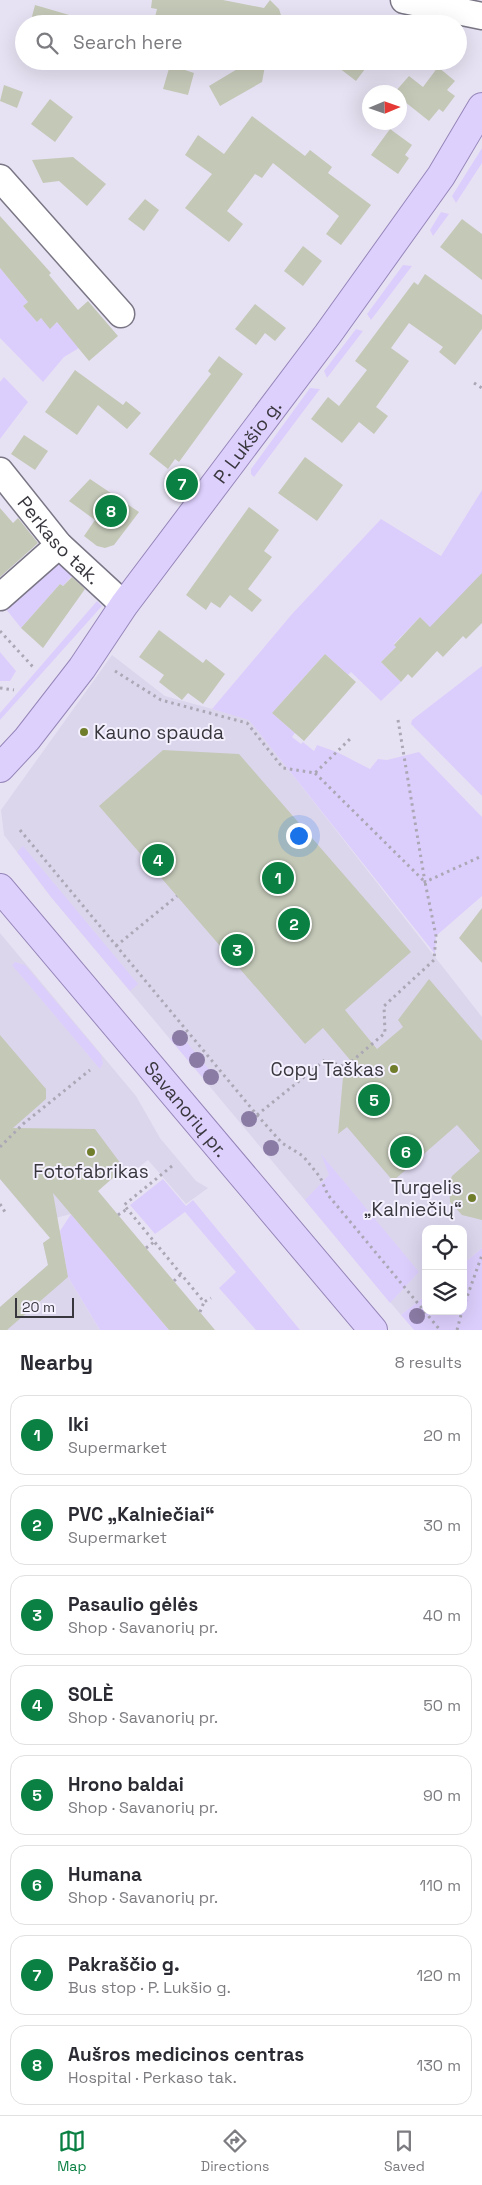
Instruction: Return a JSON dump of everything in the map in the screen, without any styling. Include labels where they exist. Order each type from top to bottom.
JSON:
[{"type":"main road","name":"P. Lukšio g.","points":[[0,768],[27,739],[82,668],[124,605],[340,318],[442,176],[482,107]]},
{"type":"main road","name":"Savanorių pr.","points":[[0,888],[373,1330]]},
{"type":"street","points":[[404,0],[482,16]]},
{"type":"street","points":[[0,178],[120,314]]},
{"type":"street","name":"Perkaso tak.","points":[[0,471],[59,545],[124,605]]},
{"type":"street","points":[[0,597],[59,545]]},
{"type":"path","points":[[474,383],[482,388]]},
{"type":"path","points":[[0,631],[33,667]]},
{"type":"path","points":[[115,671],[161,700],[247,722],[283,768],[315,773],[425,882]]},
{"type":"path","points":[[0,688],[14,690]]},
{"type":"path","points":[[257,1115],[325,1060],[345,1067],[385,1033],[384,1006],[434,960],[436,936],[398,720]]},
{"type":"path","points":[[315,773],[350,739]]},
{"type":"path","points":[[20,830],[257,1115],[282,1143],[303,1156],[320,1177],[328,1195],[440,1330]]},
{"type":"path","points":[[425,882],[482,856]]},
{"type":"path","points":[[116,946],[177,896]]},
{"type":"path","points":[[0,1147],[23,1124],[90,1070]]},
{"type":"path","points":[[172,1166],[124,1205],[204,1302]]},
{"type":"path","points":[[0,1204],[5,1212]]},
{"type":"path","points":[[118,1215],[127,1209]]},
{"type":"path","points":[[146,1248],[154,1242]]},
{"type":"path","points":[[467,1298],[482,1255]]},
{"type":"path","points":[[174,1281],[182,1274]]},
{"type":"path","points":[[200,1312],[204,1302],[211,1298]]},
{"type":"path","points":[[457,1330],[462,1315]]},
{"type":"shaded area","points":[[482,148],[482,163],[456,203],[452,196]]},
{"type":"shaded area","points":[[441,212],[449,214],[433,236],[430,230]]},
{"type":"shaded area","points":[[403,265],[412,266],[371,320],[367,314]]},
{"type":"shaded area","points":[[0,268],[28,302],[23,306],[37,322],[41,318],[50,328],[60,320],[79,348],[64,357],[43,382],[0,338]]},
{"type":"shaded area","points":[[356,329],[363,331],[327,378],[324,371]]},
{"type":"shaded area","points":[[4,377],[28,402],[0,439],[0,382]]},
{"type":"shaded area","points":[[310,388],[320,389],[254,477],[251,474],[251,469]]},
{"type":"shaded area","points":[[482,490],[482,586],[433,630],[420,617],[394,644],[396,647],[381,662],[401,682],[381,701],[351,672],[348,675],[325,654],[272,713],[295,733],[292,737],[301,744],[303,742],[314,751],[317,745],[337,752],[370,769],[378,759],[387,760],[419,752],[482,817],[482,896],[436,936],[435,954],[249,720],[212,709],[292,614],[381,519],[441,556]]},
{"type":"shaded area","points":[[52,558],[72,576],[63,586],[60,584],[21,628],[2,604]]},
{"type":"shaded area","points":[[97,601],[102,606],[0,720],[0,713]]},
{"type":"shaded area","points":[[0,652],[16,671],[10,681],[0,681]]},
{"type":"shaded area","points":[[112,655],[165,696],[249,719],[482,1017],[482,1248],[467,1261],[467,1225],[422,1225],[422,1298],[401,1315],[51,897],[4,835],[1,810]]},
{"type":"shaded area","points":[[482,666],[482,796],[411,724],[412,720]]},
{"type":"shaded area","points":[[23,846],[138,984],[130,991],[51,897],[17,852]]},
{"type":"shaded area","points":[[0,933],[136,1096],[160,1138],[196,1181],[208,1188],[186,1204],[148,1160],[129,1175],[123,1169],[71,1214],[37,1223],[0,1179]]},
{"type":"shaded area","points":[[15,962],[25,965],[101,1055],[103,1063],[100,1069],[12,965]]},
{"type":"shaded area","points":[[178,1032],[217,1079],[214,1081],[204,1079],[170,1039]]},
{"type":"shaded area","points":[[321,1154],[419,1272],[390,1303],[305,1200],[329,1175]]},
{"type":"shaded area","points":[[163,1179],[186,1206],[193,1200],[300,1330],[256,1330],[219,1288],[236,1272],[185,1212],[155,1234],[130,1205]]},
{"type":"shaded area","points":[[71,1214],[169,1330],[100,1330],[68,1277],[60,1231]]},
{"type":"shaded area","points":[[60,1231],[68,1277],[100,1330],[0,1330],[0,1307],[48,1265],[43,1243]]},
{"type":"shaded area","points":[[482,1248],[482,1330],[414,1330],[401,1315],[422,1298],[422,1315],[467,1315],[467,1261]]},
{"type":"building","points":[[152,0],[223,0],[264,8],[270,0],[279,9],[281,15],[156,15],[157,9],[151,8]]},
{"type":"building","points":[[35,5],[69,15],[32,15]]},
{"type":"building","points":[[169,70],[185,70],[194,73],[188,95],[163,89]]},
{"type":"building","points":[[236,70],[264,70],[262,82],[220,106],[209,86]]},
{"type":"building","points":[[342,70],[364,70],[356,81]]},
{"type":"building","points":[[436,70],[442,70],[455,81],[447,90],[455,96],[443,112],[439,109],[429,121],[407,104],[407,85],[401,85],[409,76],[423,87]]},
{"type":"building","points":[[4,85],[23,92],[17,108],[0,101]]},
{"type":"building","points":[[50,99],[73,117],[55,142],[31,124]]},
{"type":"building","points":[[252,116],[305,156],[310,150],[332,167],[328,173],[371,205],[341,245],[326,234],[339,216],[273,163],[262,178],[255,174],[227,211],[243,224],[229,242],[185,208],[212,174],[185,155],[198,135],[224,154]]},
{"type":"building","points":[[389,130],[412,145],[405,155],[409,158],[398,174],[371,155]]},
{"type":"building","points":[[73,157],[106,184],[87,206],[59,181],[43,183],[32,160]]},
{"type":"building","points":[[145,199],[159,210],[144,231],[128,219]]},
{"type":"building","points":[[0,216],[51,273],[49,275],[78,310],[88,301],[118,336],[89,361],[57,322],[50,329],[41,318],[37,322],[23,306],[28,302],[0,268]]},
{"type":"building","points":[[462,219],[482,234],[482,280],[440,247]]},
{"type":"building","points":[[303,246],[322,261],[303,286],[284,271]]},
{"type":"building","points":[[425,274],[482,315],[482,329],[455,365],[439,352],[443,347],[409,323],[391,348],[409,361],[376,407],[388,416],[374,434],[359,422],[342,443],[311,419],[328,397],[339,406],[367,370],[355,361],[414,282],[418,285]]},
{"type":"building","points":[[255,304],[286,328],[275,341],[265,333],[256,345],[235,329]]},
{"type":"building","points":[[219,356],[243,374],[179,462],[175,459],[168,469],[149,454],[211,374],[208,371]]},
{"type":"building","points":[[75,370],[123,405],[126,401],[141,413],[127,429],[98,405],[77,435],[45,412]]},
{"type":"building","points":[[24,435],[48,451],[35,470],[11,454]]},
{"type":"building","points":[[305,457],[343,485],[317,521],[278,493]]},
{"type":"building","points":[[90,479],[139,512],[114,545],[105,548],[97,546],[84,536],[95,520],[69,501]]},
{"type":"building","points":[[249,507],[279,530],[264,551],[272,557],[248,589],[262,600],[252,612],[230,595],[220,608],[211,602],[206,610],[186,595]]},
{"type":"building","points":[[0,508],[13,523],[18,518],[38,543],[0,577]]},
{"type":"building","points":[[482,573],[482,623],[466,639],[463,636],[443,657],[437,651],[412,678],[408,674],[401,682],[381,662],[396,647],[394,645],[420,617],[430,627]]},
{"type":"building","points":[[72,577],[85,589],[43,648],[21,628],[60,584],[63,586]]},
{"type":"building","points":[[159,630],[203,663],[206,659],[225,674],[203,704],[188,693],[182,700],[159,682],[164,675],[139,657]]},
{"type":"building","points":[[325,654],[356,682],[304,741],[272,713]]},
{"type":"building","points":[[163,750],[239,754],[411,952],[345,1010],[377,1049],[403,1027],[398,1020],[429,979],[482,1041],[482,1220],[462,1215],[450,1202],[449,1184],[452,1176],[480,1151],[457,1125],[393,1181],[347,1127],[338,1134],[343,1077],[356,1067],[323,1028],[305,1044],[99,806]]},
{"type":"building","points":[[482,908],[482,963],[459,938]]},
{"type":"building","points":[[0,1035],[46,1089],[46,1099],[13,1128],[95,1129],[124,1168],[98,1191],[215,1330],[169,1330],[53,1193],[68,1277],[7,1330],[0,1330],[0,1307],[48,1265],[43,1243],[50,1238],[0,1179]]},
{"type":"place","name":"Pakraščio g.","points":[[182,484]]},
{"type":"place","name":"Aušros medicinos centras","points":[[111,511]]},
{"type":"place","name":"Kauno spauda","points":[[84,732]]},
{"type":"place","name":"SOLÈ","points":[[158,860]]},
{"type":"place","name":"Iki","points":[[278,878]]},
{"type":"place","name":"PVC „Kalniečiai“","points":[[294,924]]},
{"type":"place","name":"Pasaulio gėlės","points":[[237,950]]},
{"type":"place","name":"Copy Taškas","points":[[394,1069]]},
{"type":"place","name":"Hrono baldai","points":[[374,1100]]},
{"type":"place","name":"Fotofabrikas","points":[[91,1152]]},
{"type":"place","name":"Humana","points":[[406,1152]]},
{"type":"place","name":"Turgelis „Kalniečių“","points":[[472,1198]]}]
